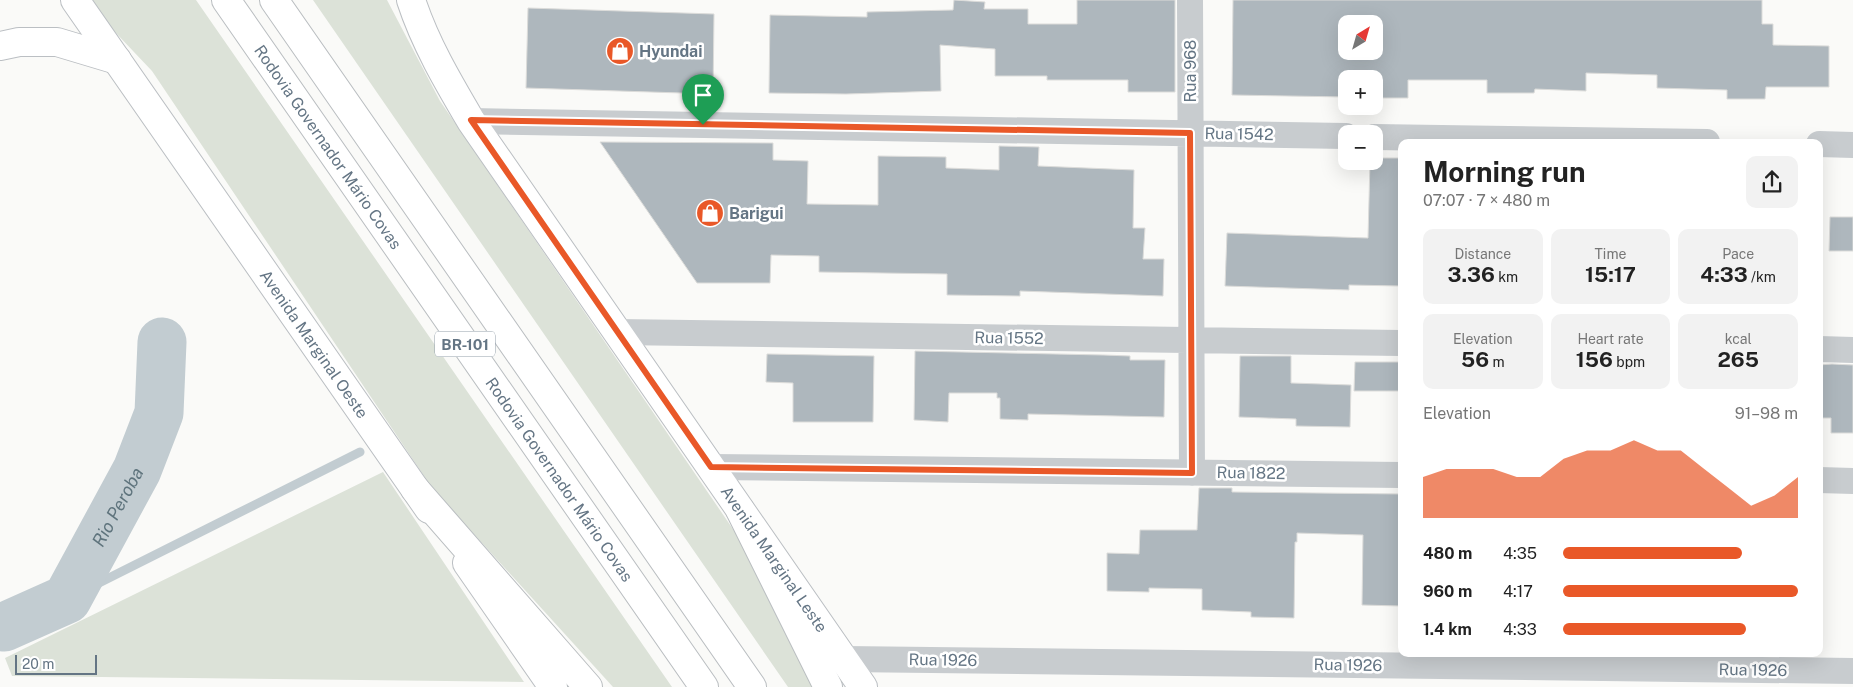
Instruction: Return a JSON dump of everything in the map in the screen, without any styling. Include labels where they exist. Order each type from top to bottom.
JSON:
[{"type":"main road","name":"Avenida Marginal Oeste","points":[[75,0],[553,687]]},
{"type":"main road","name":"Rodovia Governador Mário Covas","points":[[226,0],[704,687]]},
{"type":"main road","name":"BR-101","points":[[274,0],[752,687]]},
{"type":"main road","name":"Avenida Marginal Leste","points":[[411,0],[417,18],[442,70],[471,120],[863,687]]},
{"type":"main road","points":[[0,46],[19,42],[57,42],[118,60]]},
{"type":"main road","points":[[415,489],[588,687]]},
{"type":"main road","points":[[740,510],[828,687]]},
{"type":"street","name":"Rua 968","points":[[1190,0],[1192,473]]},
{"type":"street","name":"Rua 1542","points":[[471,120],[1338,136]]},
{"type":"street","points":[[1383,136],[1540,139]]},
{"type":"street","points":[[1823,144],[1853,145]]},
{"type":"street","name":"Rua 1552","points":[[617,332],[1398,343]]},
{"type":"street","points":[[1823,349],[1853,350]]},
{"type":"street","name":"Rua 1822","points":[[711,467],[1398,475]]},
{"type":"street","points":[[1823,480],[1853,480]]},
{"type":"street","name":"Rua 1926","points":[[844,659],[1853,671]]},
{"type":"shaded area","points":[[66,0],[196,0],[672,687],[613,687],[432,488],[152,71],[115,32],[78,18]]},
{"type":"shaded area","points":[[313,0],[387,0],[440,101],[750,554],[815,687],[788,687]]},
{"type":"shaded area","points":[[383,472],[524,682],[12,676],[5,658]]},
{"type":"building","points":[[954,0],[985,2],[984,9],[1028,9],[1028,24],[1077,24],[1077,0],[1175,0],[1175,92],[1128,92],[1128,80],[1047,80],[1047,76],[995,76],[995,49],[940,45],[941,91],[846,94],[769,93],[770,15],[867,17],[867,12],[953,10]]},
{"type":"building","points":[[1233,0],[1762,0],[1762,24],[1773,24],[1773,45],[1829,46],[1829,87],[1766,87],[1765,99],[1727,99],[1727,90],[1657,88],[1657,75],[1586,73],[1586,91],[1535,89],[1534,93],[1487,93],[1487,80],[1408,80],[1408,98],[1383,98],[1383,70],[1338,70],[1338,97],[1232,95]]},
{"type":"building","name":"Hyundai","points":[[528,8],[714,14],[713,94],[526,88]]},
{"type":"building","points":[[600,142],[773,143],[773,160],[808,161],[807,204],[878,205],[878,156],[946,157],[946,168],[999,170],[999,146],[1039,147],[1038,166],[1134,170],[1133,228],[1145,228],[1143,259],[1164,259],[1163,296],[1020,291],[1020,296],[947,295],[947,274],[819,272],[819,256],[771,255],[770,283],[697,283]]},
{"type":"building","points":[[1383,158],[1398,158],[1398,286],[1349,285],[1349,290],[1225,286],[1227,233],[1368,238],[1370,170],[1383,170]]},
{"type":"building","points":[[1830,217],[1853,217],[1853,251],[1829,251]]},
{"type":"building","points":[[915,351],[1103,355],[1130,356],[1130,360],[1165,360],[1164,417],[1028,414],[1028,420],[1000,419],[1000,398],[997,398],[997,393],[949,393],[948,422],[914,420]]},
{"type":"building","points":[[767,354],[874,356],[873,422],[793,422],[793,383],[766,382]]},
{"type":"building","points":[[1240,356],[1291,356],[1291,383],[1351,385],[1350,427],[1296,426],[1296,419],[1239,417]]},
{"type":"building","points":[[1355,362],[1398,362],[1398,391],[1354,391]]},
{"type":"building","points":[[1823,365],[1853,365],[1853,433],[1831,433],[1831,418],[1823,418]]},
{"type":"building","points":[[1199,488],[1232,488],[1232,492],[1398,494],[1398,606],[1362,605],[1363,535],[1297,533],[1297,542],[1295,542],[1294,618],[1251,617],[1251,612],[1202,610],[1202,589],[1149,588],[1149,592],[1107,591],[1107,553],[1139,554],[1140,530],[1197,530]]},
{"type":"waterway","name":"Rio Peroba","points":[[4,627],[67,599],[137,470],[159,413],[162,342]]},
{"type":"waterway","points":[[67,599],[360,452]]},
{"type":"place","name":"Hyundai","points":[[620,51]]},
{"type":"place","name":"Barigui","points":[[710,213]]},
{"type":"route","points":[[471,120],[703,125],[1190,133],[1192,473],[711,467],[471,120]]}]
